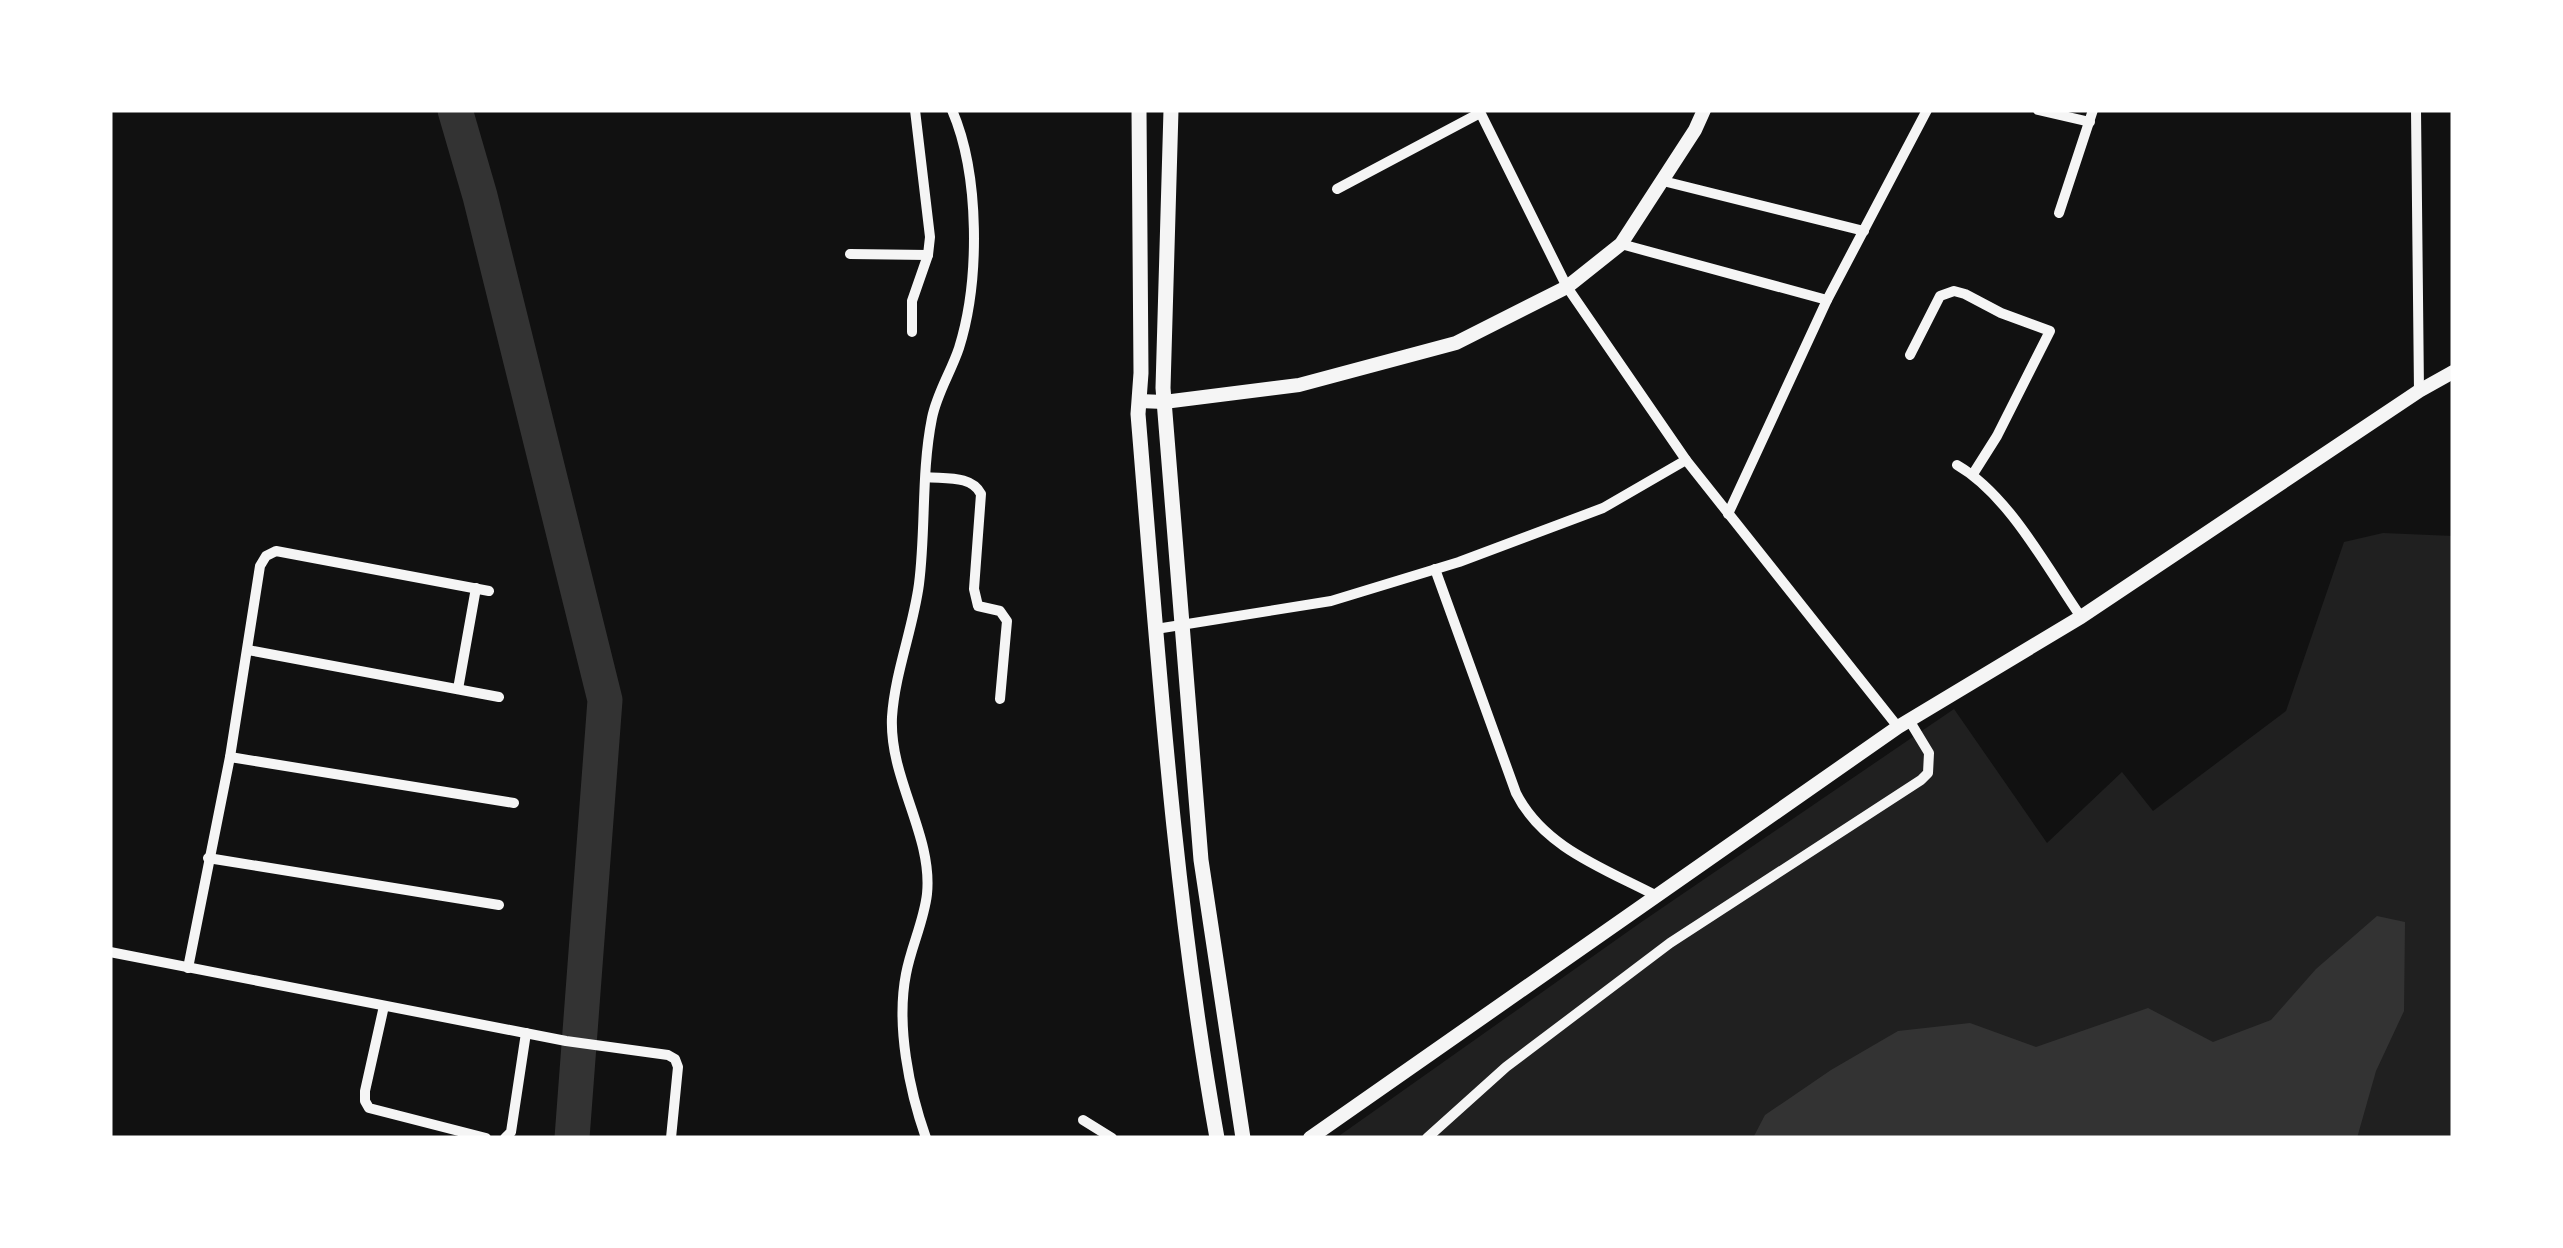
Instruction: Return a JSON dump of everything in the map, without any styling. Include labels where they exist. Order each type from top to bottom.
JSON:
[{"type":"main road","points":[[1139,110],[1138,401],[1156,629],[1197,1019],[1217,1138]]},
{"type":"main road","points":[[1171,110],[1164,402],[1201,860],[1243,1138]]},
{"type":"street","points":[[912,332],[912,301],[930,237],[915,110]]},
{"type":"street","points":[[926,1138],[911,1081],[904,980],[927,892],[920,842],[895,764],[892,722],[897,680],[918,590],[934,406],[958,351],[972,272],[970,179],[966,150],[952,110]]},
{"type":"street","points":[[1138,401],[1164,402],[1299,385],[1456,344],[1567,287],[1621,244],[1663,182],[1704,110]]},
{"type":"street","points":[[1728,514],[1827,300],[1927,110]]},
{"type":"street","points":[[2038,110],[2091,116],[2059,214]]},
{"type":"street","points":[[2416,110],[2420,391]]},
{"type":"street","points":[[1337,189],[1479,111],[1567,287],[1686,460],[1929,752],[1928,773],[1921,780],[1670,942],[1506,1067],[1427,1138]]},
{"type":"street","points":[[1663,182],[1864,231]]},
{"type":"street","points":[[1621,244],[1827,300]]},
{"type":"street","points":[[850,254],[928,255]]},
{"type":"street","points":[[1910,355],[1940,296],[1946,292],[1965,294],[2050,332],[1998,436],[1973,474]]},
{"type":"street","points":[[1310,1138],[1904,724],[2080,617],[2453,372]]},
{"type":"street","points":[[1156,629],[1332,601],[1436,569],[1603,508],[1686,460]]},
{"type":"street","points":[[1957,465],[1994,493],[2080,617]]},
{"type":"street","points":[[926,477],[970,482],[982,494],[974,589],[978,606],[1000,612],[1008,621],[1000,699]]},
{"type":"street","points":[[188,968],[230,757],[260,566],[266,556],[276,551],[482,590],[458,689]]},
{"type":"street","points":[[1436,569],[1528,817],[1570,851],[1655,895]]},
{"type":"street","points":[[248,650],[499,697]]},
{"type":"street","points":[[230,757],[514,804]]},
{"type":"street","points":[[208,858],[499,905]]},
{"type":"street","points":[[110,952],[593,1046],[668,1055],[675,1059],[678,1077],[671,1138]]},
{"type":"street","points":[[384,1006],[365,1092],[369,1108],[486,1138]]},
{"type":"street","points":[[505,1138],[512,1132],[526,1033]]},
{"type":"street","points":[[1083,1120],[1112,1138]]},
{"type":"shaded area","points":[[2383,533],[2453,536],[2453,1138],[1336,1138],[1640,923],[1954,709],[2047,843],[2122,772],[2153,811],[2286,711],[2344,542]]},
{"type":"shaded area","points":[[2377,916],[2405,922],[2404,1011],[2376,1071],[2357,1138],[1753,1138],[1765,1115],[1898,1031],[1970,1023],[2036,1047],[2148,1008],[2213,1042],[2271,1020],[2316,969]]},
{"type":"waterway","points":[[455,110],[480,196],[605,700],[572,1138]]}]
